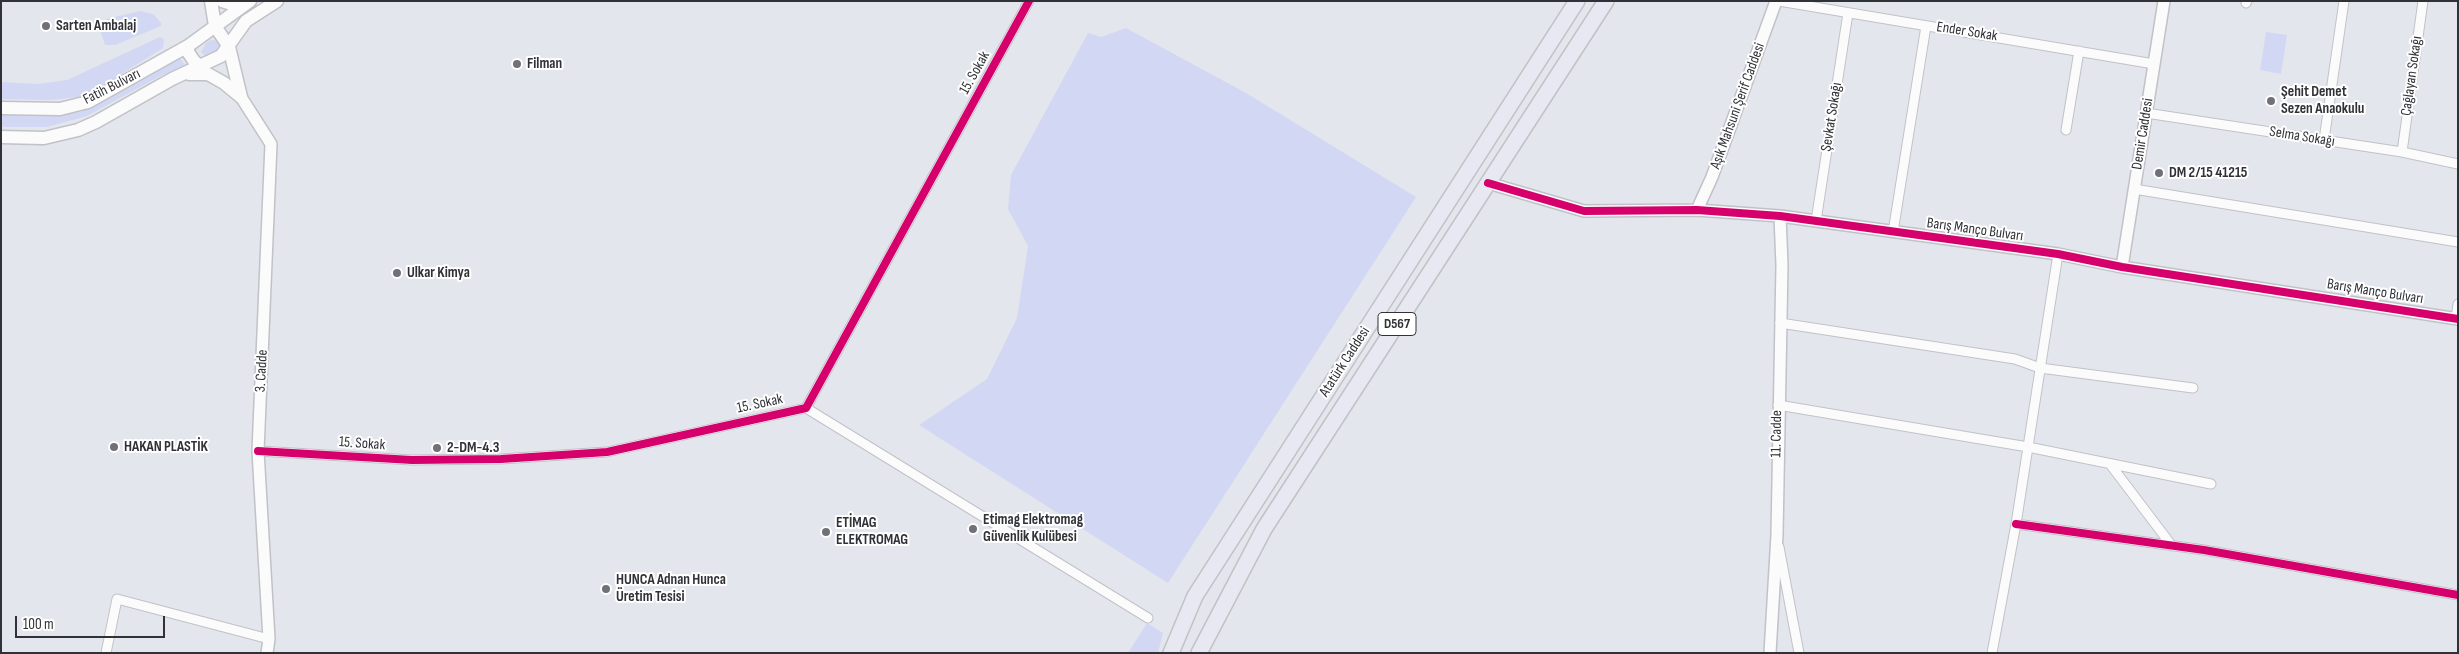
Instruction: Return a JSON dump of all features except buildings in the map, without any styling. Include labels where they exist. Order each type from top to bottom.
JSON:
[{"type":"highway","name":"Atatürk Caddesi","points":[[1171,653],[1194,596],[1577,1]]},
{"type":"highway","name":"D567","points":[[1199,653],[1264,529],[1606,1]]},
{"type":"main road","points":[[211,1],[215,26],[229,47],[241,97]]},
{"type":"main road","points":[[222,1],[246,4]]},
{"type":"main road","points":[[1,137],[44,138],[78,130],[221,56],[246,21],[277,1]]},
{"type":"main road","name":"Fatih Bulvarı","points":[[1,108],[60,109],[88,102],[188,46],[246,4]]},
{"type":"main road","points":[[188,46],[188,52],[194,61],[201,66]]},
{"type":"main road","points":[[184,74],[208,74],[224,83],[241,97]]},
{"type":"street","name":"15. Sokak","points":[[806,408],[1030,1]]},
{"type":"street","name":"Ender Sokak","points":[[1778,1],[2154,64]]},
{"type":"street","name":"Aşık Mahsuni Şerif Caddesi","points":[[1697,210],[1712,177],[1778,1]]},
{"type":"street","name":"Demir Caddesi","points":[[2122,267],[2164,1]]},
{"type":"street","points":[[2324,140],[2344,1]]},
{"type":"street","name":"Çağlayan Sokağı","points":[[2402,152],[2423,1]]},
{"type":"street","name":"Şevkat Sokağı","points":[[1816,221],[1848,13]]},
{"type":"street","points":[[1893,232],[1926,26]]},
{"type":"street","points":[[2066,130],[2079,51]]},
{"type":"street","name":"3. Cadde","points":[[241,97],[271,144],[258,451],[269,640],[267,653]]},
{"type":"street","name":"Selma Sokağı","points":[[2146,113],[2402,152],[2458,164]]},
{"type":"street","name":"Barış Manço Bulvarı","points":[[1488,183],[1584,211],[1697,210],[1780,216],[2058,254],[2122,267],[2457,319]]},
{"type":"street","points":[[2134,189],[2458,242]]},
{"type":"street","name":"11. Cadde","points":[[1770,653],[1777,535],[1780,216]]},
{"type":"street","points":[[1992,653],[2016,524],[2058,254]]},
{"type":"street","points":[[2457,319],[2458,304]]},
{"type":"street","points":[[1780,323],[2015,359],[2040,368],[2193,388]]},
{"type":"street","points":[[1778,405],[2028,447],[2211,484]]},
{"type":"street","name":"15. Sokak","points":[[258,451],[412,460],[501,459],[607,452],[806,408],[1148,618]]},
{"type":"street","points":[[2110,464],[2172,546]]},
{"type":"street","points":[[2016,524],[2172,546],[2458,595]]},
{"type":"street","points":[[1777,535],[1799,653]]},
{"type":"street","points":[[106,653],[117,599],[269,640]]},
{"type":"shaded area","points":[[140,11],[153,14],[161,23],[161,26],[115,45],[105,45],[100,30],[106,19]]},
{"type":"shaded area","points":[[1126,28],[1246,93],[1416,197],[1168,583],[919,425],[987,379],[1017,318],[1028,246],[1008,209],[1011,175],[1088,33],[1101,37]]},
{"type":"shaded area","points":[[2266,32],[2287,35],[2281,74],[2260,70]]},
{"type":"shaded area","points":[[160,37],[164,39],[163,48],[99,88],[78,97],[51,100],[1,99],[1,82],[38,84],[67,80]]},
{"type":"shaded area","points":[[211,40],[218,41],[219,46],[217,51],[206,57],[201,52],[206,43]]},
{"type":"shaded area","points":[[178,56],[185,65],[164,74],[87,116],[47,127],[1,127],[1,114],[60,115],[81,112],[147,77]]},
{"type":"shaded area","points":[[1147,623],[1163,633],[1158,653],[1128,653]]},
{"type":"cycle path","points":[[258,451],[412,460],[501,459],[607,452],[806,408],[1029,1]]},
{"type":"cycle path","points":[[1488,183],[1584,211],[1697,210],[1780,216],[2058,254],[2122,267],[2458,319]]},
{"type":"cycle path","points":[[2016,524],[2204,550],[2458,595]]},
{"type":"place","name":"Sarten Ambalaj","points":[[46,26]]},
{"type":"place","name":"Filman","points":[[517,64]]},
{"type":"place","name":"Şehit Demet Sezen Anaokulu","points":[[2271,101]]},
{"type":"place","name":"DM 2/15 41215","points":[[2159,173]]},
{"type":"place","name":"Ulkar Kimya","points":[[397,273]]},
{"type":"place","name":"HAKAN PLASTİK","points":[[114,447]]},
{"type":"place","name":"2-DM-4.3","points":[[437,448]]},
{"type":"place","name":"Etimag Elektromag Güvenlik Kulübesi","points":[[973,529]]},
{"type":"place","name":"ETİMAG ELEKTROMAG","points":[[826,532]]},
{"type":"place","name":"HUNCA Adnan Hunca Üretim Tesisi","points":[[606,589]]}]
